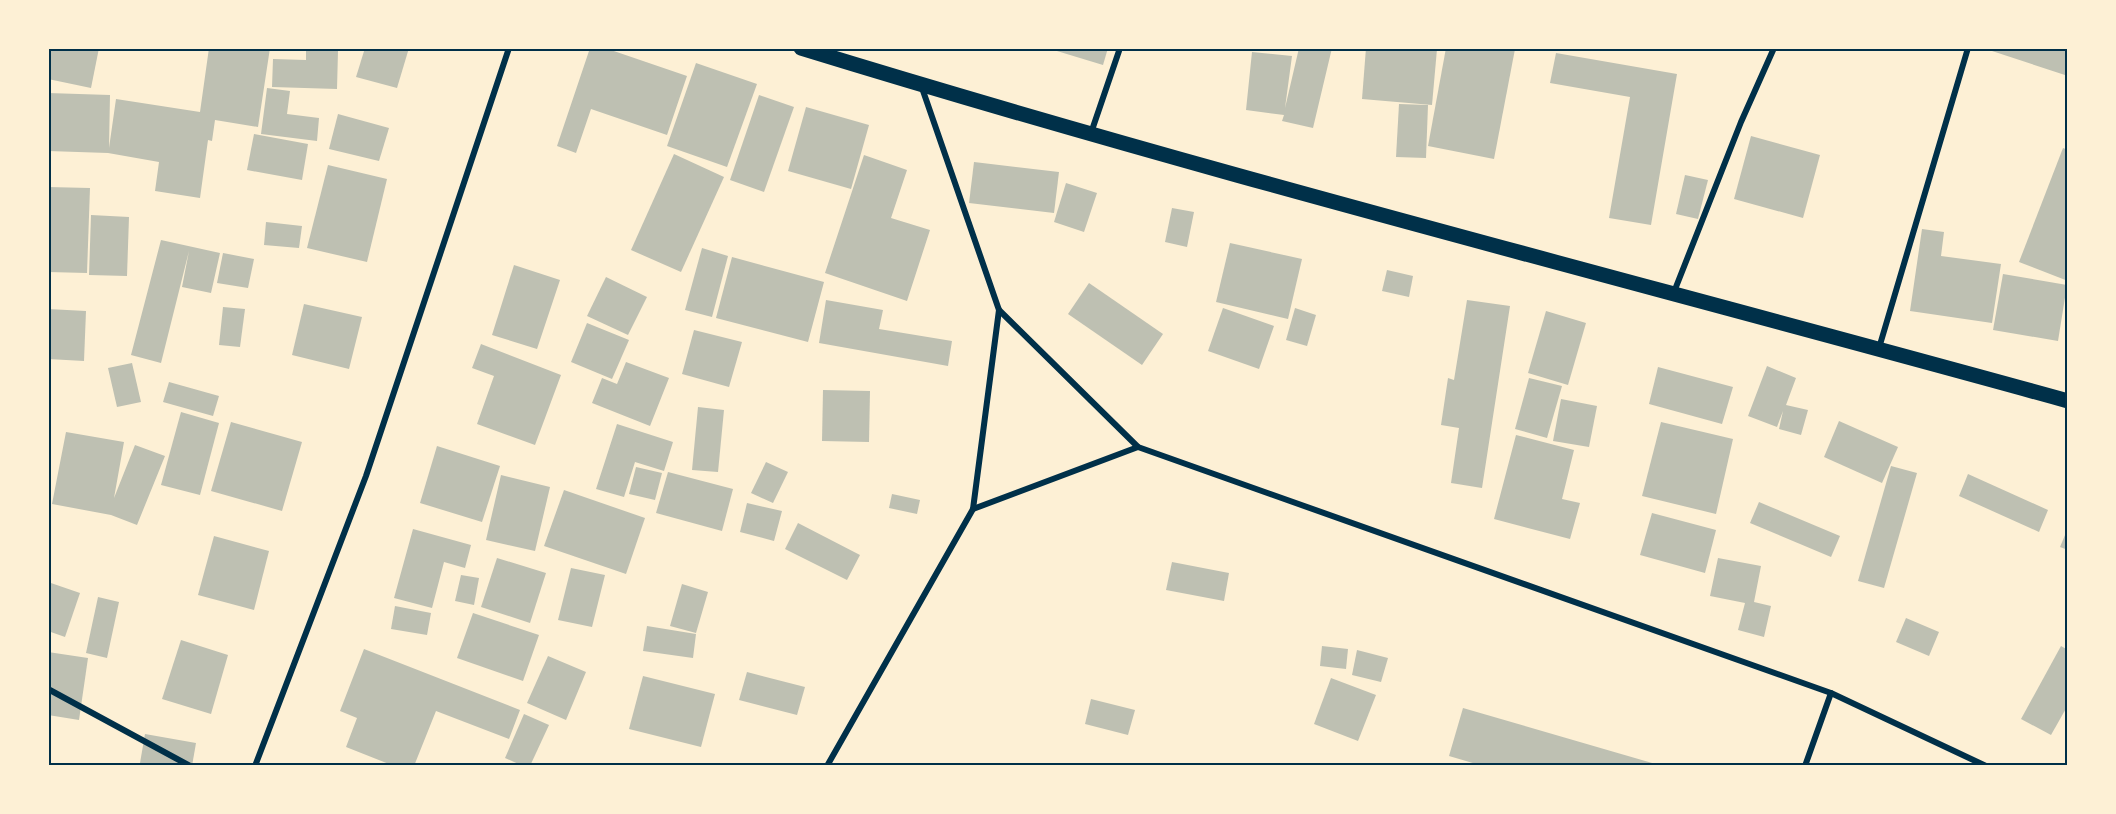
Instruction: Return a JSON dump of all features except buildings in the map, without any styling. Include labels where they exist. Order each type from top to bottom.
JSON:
[{"type":"main road","points":[[801,48],[1091,134],[1673,296],[2068,401]]},
{"type":"street","points":[[255,766],[366,476],[509,48]]},
{"type":"street","points":[[1091,134],[1119,48]]},
{"type":"street","points":[[1673,296],[1741,122],[1774,48]]},
{"type":"street","points":[[1878,349],[1968,48]]},
{"type":"street","points":[[921,85],[999,310],[1138,447],[1831,693],[1986,766]]},
{"type":"street","points":[[827,766],[973,509],[999,310]]},
{"type":"street","points":[[973,509],[1138,447]]},
{"type":"street","points":[[48,689],[190,766]]},
{"type":"street","points":[[1805,766],[1831,693]]}]
